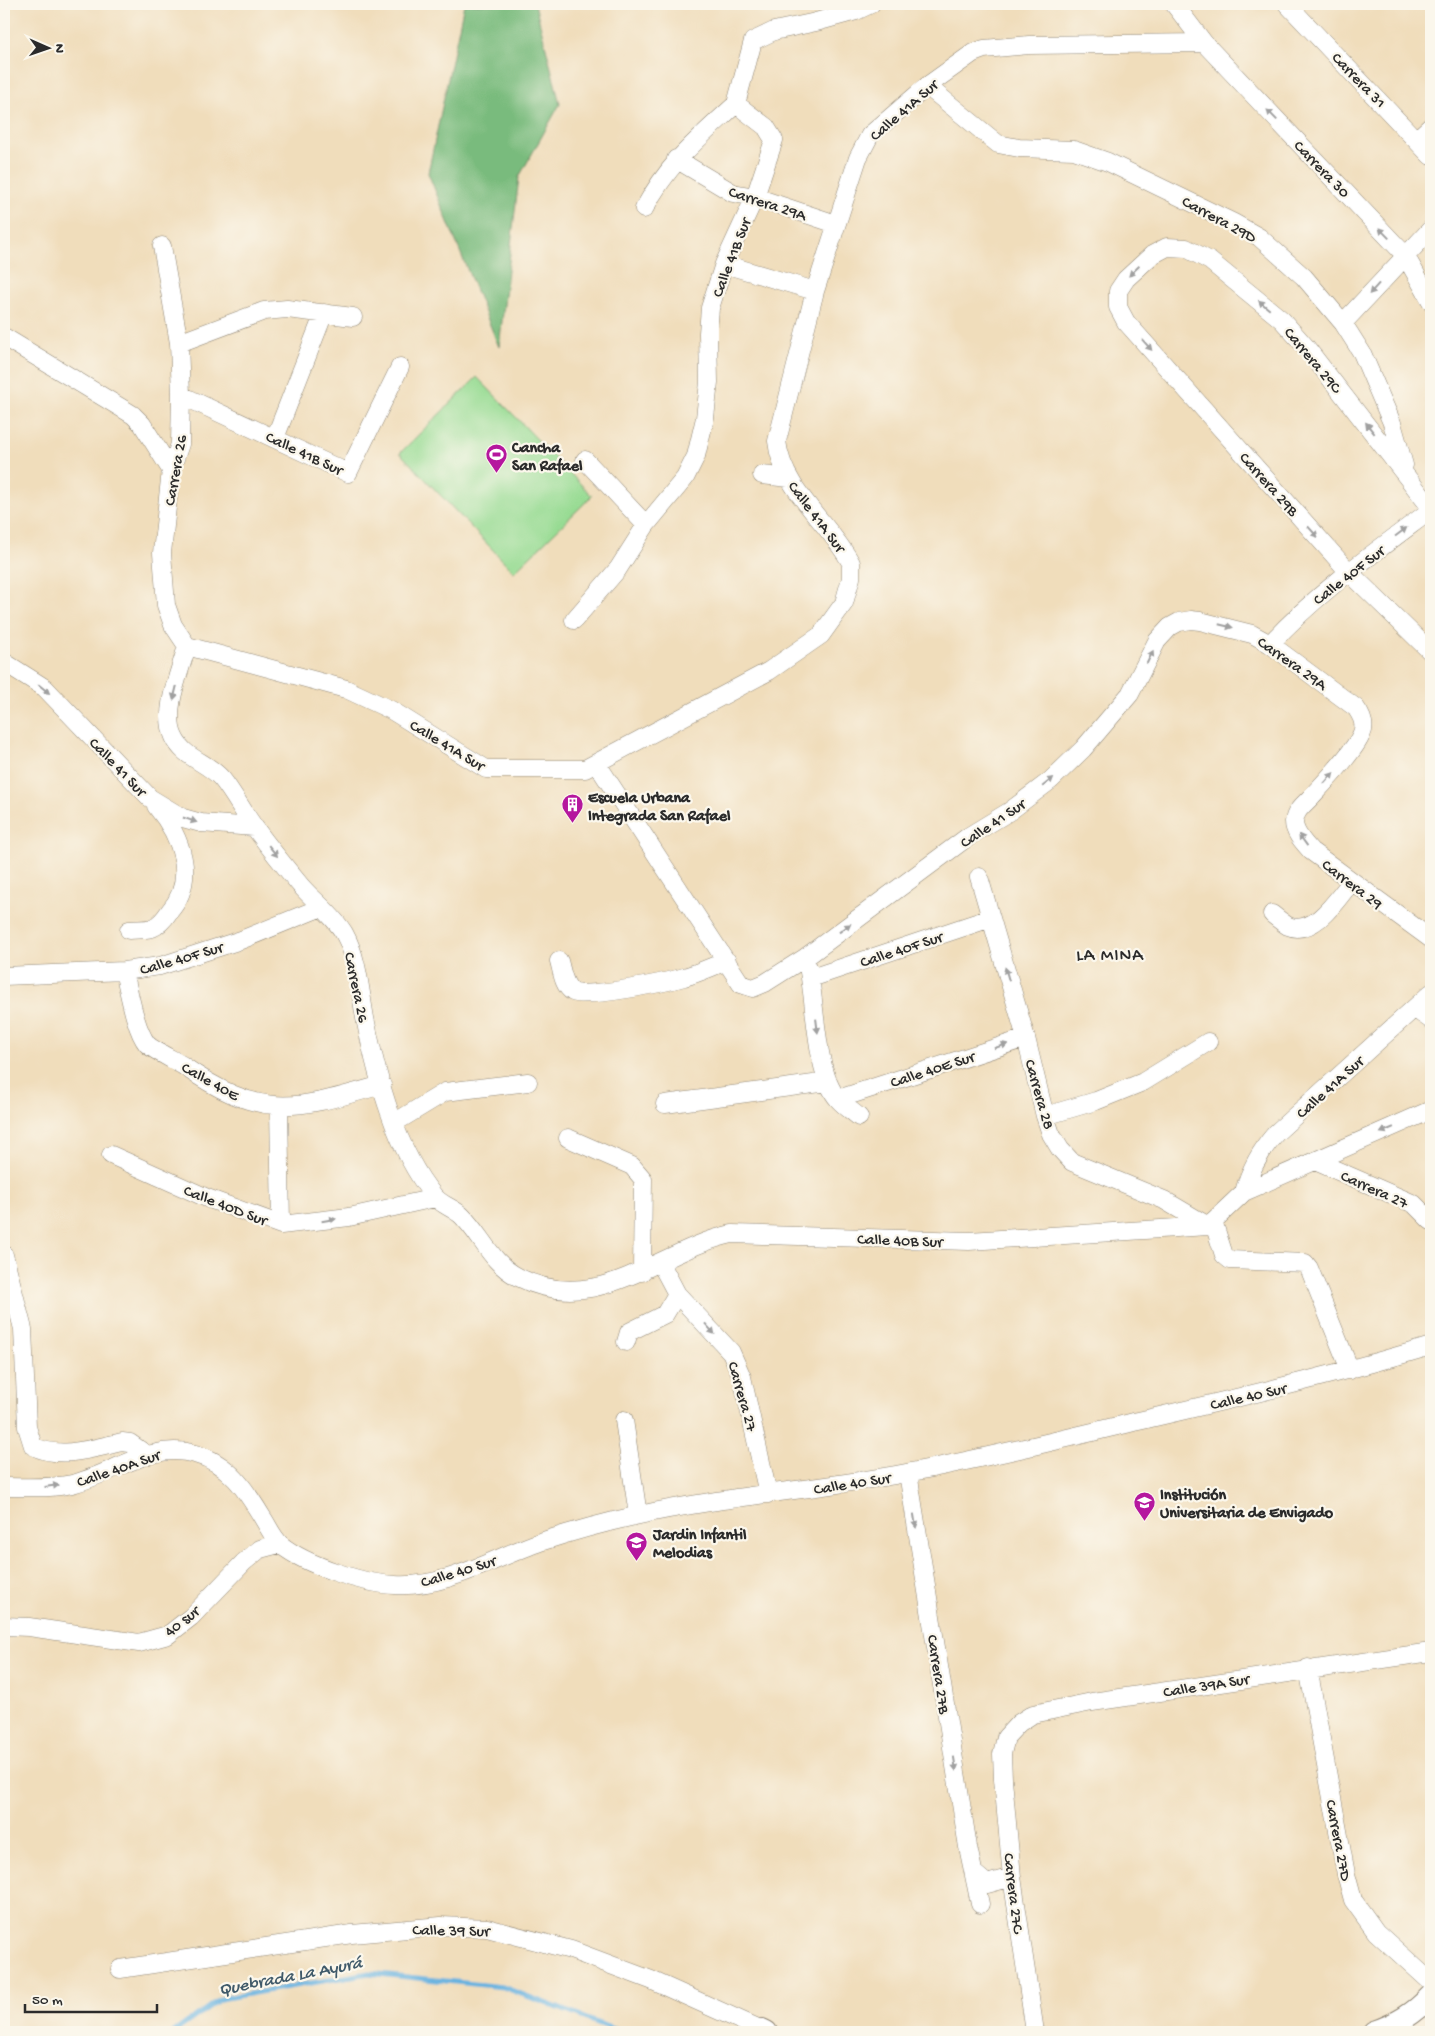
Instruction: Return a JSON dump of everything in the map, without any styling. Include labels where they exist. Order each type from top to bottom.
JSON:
[{"type":"street","points":[[644,208],[656,185],[676,159],[736,104],[753,41],[774,30],[816,22],[856,11],[871,4]]},
{"type":"street","name":"Carrera 30","points":[[1174,4],[1204,43],[1405,255],[1431,301]]},
{"type":"street","name":"Carrera 31","points":[[1287,4],[1417,139],[1431,156]]},
{"type":"street","name":"Calle 41A Sur","points":[[186,646],[346,689],[391,710],[486,769],[585,769],[768,671],[821,636],[844,603],[852,578],[851,563],[789,478],[779,457],[777,441],[815,291],[858,158],[870,135],[927,86],[973,53],[1001,46],[1204,43]]},
{"type":"street","name":"Carrera 29D","points":[[927,86],[998,144],[1019,148],[1074,150],[1108,162],[1259,237],[1304,277],[1343,323],[1362,353],[1392,423],[1407,475]]},
{"type":"street","name":"Calle 41B Sur","points":[[574,620],[618,569],[646,525],[685,478],[696,456],[706,418],[709,382],[708,333],[710,308],[724,264],[755,196],[774,140],[766,126],[736,104]]},
{"type":"street","points":[[1417,139],[1431,126]]},
{"type":"street","name":"Carrera 29A","points":[[676,159],[733,193],[755,196],[836,224]]},
{"type":"street","points":[[1343,323],[1431,229]]},
{"type":"street","name":"Carrera 26","points":[[162,246],[179,343],[182,395],[180,444],[171,470],[162,554],[166,605],[173,625],[186,646],[172,706],[171,723],[174,736],[184,753],[220,777],[254,827],[301,886],[342,930],[353,953],[374,1061],[394,1124],[414,1164],[435,1198],[462,1216],[494,1258],[507,1270],[519,1278],[554,1288]]},
{"type":"street","name":"Carrera 29C","points":[[1118,307],[1118,291],[1126,279],[1152,255],[1167,247],[1186,248],[1210,260],[1282,320],[1306,347],[1407,475],[1431,509]]},
{"type":"street","points":[[724,264],[815,291]]},
{"type":"street","name":"Carrera 29B","points":[[1118,307],[1126,322],[1348,571],[1431,652]]},
{"type":"street","points":[[179,343],[264,311],[287,309],[353,318]]},
{"type":"street","points":[[275,438],[324,313]]},
{"type":"street","points":[[4,337],[133,415],[142,424],[171,470]]},
{"type":"street","name":"Calle 41B Sur","points":[[182,395],[348,473],[400,367]]},
{"type":"street","points":[[585,460],[646,525]]},
{"type":"street","points":[[762,475],[789,478]]},
{"type":"street","name":"Calle 40F Sur","points":[[1270,644],[1305,608],[1348,571],[1431,509]]},
{"type":"street","name":"Carrera 29A","points":[[1179,622],[1191,620],[1229,626],[1252,634],[1270,644],[1356,708],[1363,723],[1362,733],[1336,770],[1296,814]]},
{"type":"street","name":"Calle 41 Sur","points":[[727,961],[741,984],[753,988],[765,983],[806,957],[969,836],[1010,811],[1051,780],[1083,749],[1130,694],[1157,641],[1170,627],[1179,622]]},
{"type":"street","name":"Calle 41 Sur","points":[[4,662],[45,688],[150,798],[184,818],[201,823],[254,827]]},
{"type":"street","points":[[559,961],[568,988],[583,994],[684,978],[727,961],[597,764]]},
{"type":"street","points":[[129,930],[148,929],[160,923],[173,908],[185,884],[184,860],[176,838],[165,817],[150,798]]},
{"type":"street","name":"Carrera 29","points":[[1296,814],[1294,823],[1299,837],[1311,851],[1431,939]]},
{"type":"street","name":"Carrera 28","points":[[979,877],[1026,1038],[1051,1134],[1072,1162],[1164,1200],[1211,1223]]},
{"type":"street","points":[[1272,914],[1288,926],[1298,928],[1313,924],[1351,882]]},
{"type":"street","name":"Calle 40F Sur","points":[[4,976],[124,972],[160,966],[241,940],[322,907]]},
{"type":"street","name":"Calle 40F Sur","points":[[810,978],[992,918]]},
{"type":"street","points":[[806,957],[819,1040],[828,1082],[838,1099],[859,1117]]},
{"type":"street","name":"Calle 40E","points":[[124,972],[140,1030],[147,1045],[166,1054],[215,1086],[238,1097],[279,1106],[302,1106],[382,1085]]},
{"type":"street","name":"Calle 41A Sur","points":[[1244,1192],[1253,1166],[1267,1143],[1276,1133],[1431,993]]},
{"type":"street","points":[[1415,1009],[1431,1020]]},
{"type":"street","name":"Calle 40E Sur","points":[[838,1099],[1026,1038]]},
{"type":"street","points":[[1045,1116],[1096,1101],[1143,1082],[1208,1042]]},
{"type":"street","points":[[394,1124],[445,1092],[528,1082]]},
{"type":"street","points":[[665,1104],[828,1082]]},
{"type":"street","points":[[279,1106],[281,1225]]},
{"type":"street","points":[[1350,1370],[1309,1268],[1304,1263],[1238,1262],[1230,1260],[1224,1255],[1211,1223],[1244,1192],[1431,1110]]},
{"type":"street","points":[[568,1138],[632,1166],[644,1178],[642,1272]]},
{"type":"street","name":"Calle 40D Sur","points":[[111,1155],[214,1201],[281,1225],[349,1217],[435,1198]]},
{"type":"street","name":"Carrera 27","points":[[1315,1161],[1414,1204],[1431,1221]]},
{"type":"street","name":"Calle 40B Sur","points":[[554,1288],[572,1290],[592,1288],[642,1272],[712,1238],[732,1234],[969,1241],[1211,1223]]},
{"type":"street","points":[[4,1254],[23,1330],[27,1427],[33,1446],[52,1452],[72,1452],[122,1442],[130,1444],[146,1455]]},
{"type":"street","name":"Carrera 27","points":[[660,1262],[677,1294],[731,1352],[742,1377],[768,1494]]},
{"type":"street","points":[[626,1342],[629,1332],[665,1314],[677,1294]]},
{"type":"street","name":"Calle 40 Sur","points":[[279,1544],[304,1559],[354,1577],[394,1585],[429,1583],[539,1543],[638,1515],[768,1494],[836,1486],[908,1473],[1006,1452],[1350,1370],[1431,1346]]},
{"type":"street","points":[[624,1420],[638,1515]]},
{"type":"street","name":"Calle 40A Sur","points":[[4,1487],[45,1487],[72,1484],[146,1455],[167,1451],[190,1452],[206,1457],[226,1469],[244,1488],[279,1544]]},
{"type":"street","name":"Carrera 27B","points":[[908,1473],[968,1847],[980,1904]]},
{"type":"street","name":"40 sur","points":[[4,1626],[29,1627],[139,1643],[168,1635],[191,1617],[244,1562],[260,1549],[279,1544]]},
{"type":"street","name":"Calle 39A Sur","points":[[1002,1754],[1006,1737],[1019,1723],[1033,1714],[1092,1702],[1308,1668],[1431,1652]]},
{"type":"street","name":"Carrera 27D","points":[[1308,1668],[1346,1874],[1353,1900],[1376,1932],[1431,1982]]},
{"type":"street","name":"Carrera 27C","points":[[1002,1754],[1012,1877],[1035,2032]]},
{"type":"street","points":[[975,1874],[987,1884],[1012,1877]]},
{"type":"street","name":"Calle 39 Sur","points":[[120,1969],[352,1934],[441,1926],[487,1928],[571,1950],[651,1980],[763,2032]]},
{"type":"street","points":[[1374,2032],[1393,2026],[1417,2011],[1431,1996]]},
{"type":"green space","points":[[464,4],[535,4],[560,104],[519,177],[499,347],[428,173]]},
{"type":"green space","name":"Cancha San Rafael","points":[[477,377],[592,496],[514,572],[400,453]]},
{"type":"waterway","name":"Quebrada La Ayurá","points":[[174,2032],[220,1999],[369,1973],[503,1987],[621,2032]]},
{"type":"place","name":"Cancha San Rafael","points":[[496,474]]},
{"type":"place","name":"Escuela Urbana Integrada San Rafael","points":[[572,824]]},
{"type":"place","name":"Institución Universitaria de Envigado","points":[[1144,1521]]},
{"type":"place","name":"Jardin Infantil Melodias","points":[[637,1561]]},
{"type":"district","name":"LA MINA","points":[[1110,954]]}]
